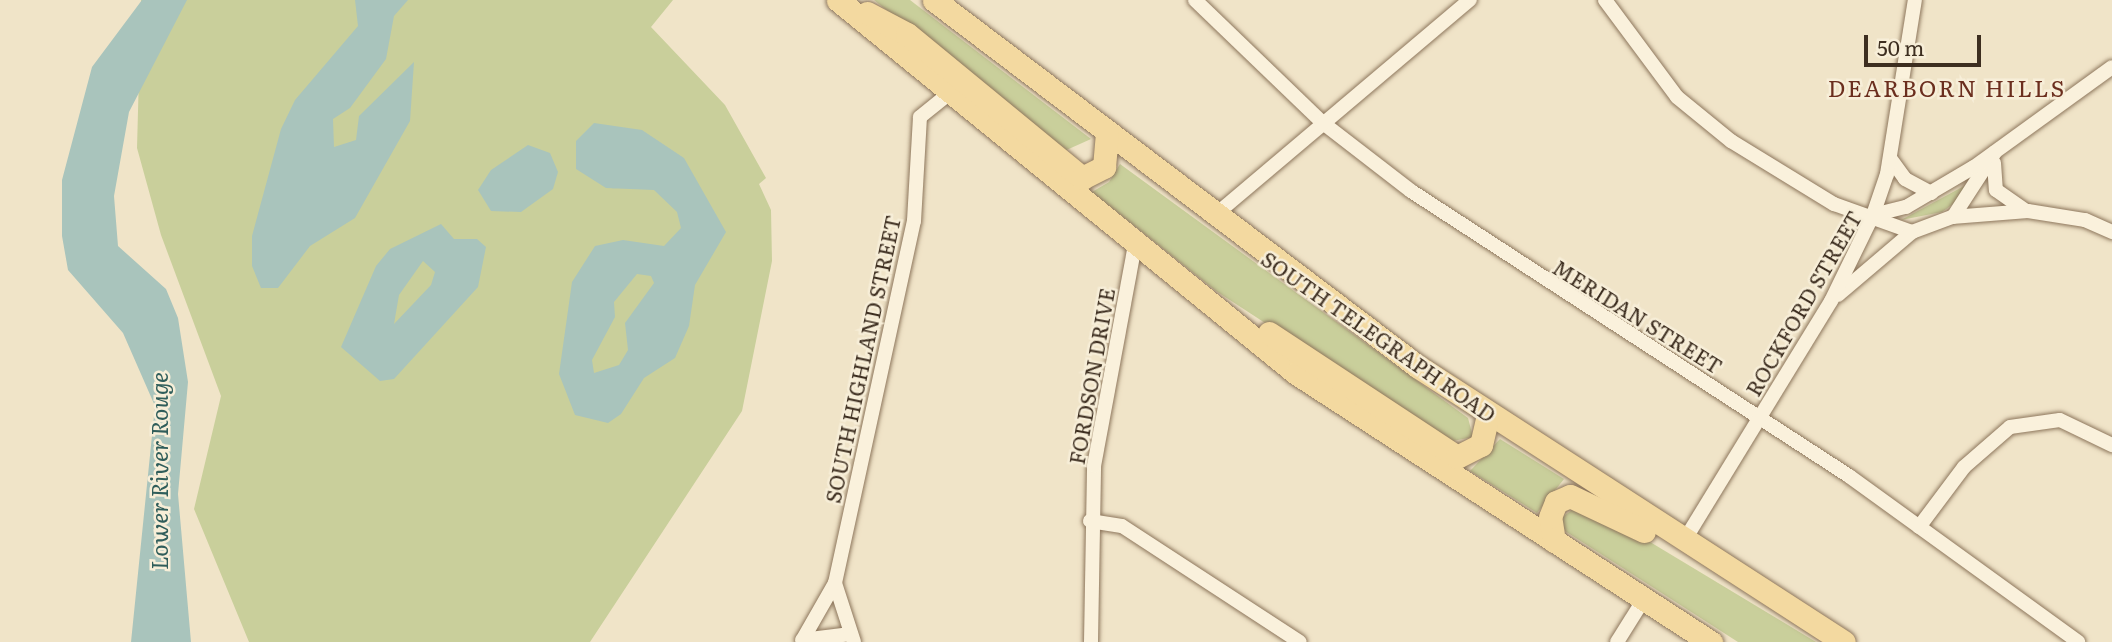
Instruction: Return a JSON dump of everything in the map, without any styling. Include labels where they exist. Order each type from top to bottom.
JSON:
[{"type":"main road","points":[[840,0],[948,94],[1296,373],[1711,642]]},
{"type":"main road","points":[[840,0],[907,34],[1082,178],[1104,167],[1107,133]]},
{"type":"main road","name":"SOUTH TELEGRAPH ROAD","points":[[934,0],[1214,216],[1488,414],[1844,642]]},
{"type":"main road","points":[[1206,302],[1249,321],[1457,457],[1481,445],[1488,414]]},
{"type":"main road","points":[[1554,541],[1550,517],[1556,502],[1570,496],[1638,529],[1684,541]]},
{"type":"street","name":"MERIDAN STREET","points":[[1195,0],[1323,123],[1504,256],[1761,419],[1919,527],[2078,642]]},
{"type":"street","points":[[1214,216],[1470,0]]},
{"type":"street","points":[[1605,0],[1677,97],[1731,141],[1834,204],[1873,215],[1912,232]]},
{"type":"street","points":[[1873,215],[1890,158],[1915,0]]},
{"type":"street","name":"ROCKFORD STREET","points":[[1684,541],[1831,301],[1873,215],[1931,193],[2112,67]]},
{"type":"street","name":"SOUTH HIGHLAND STREET","points":[[853,638],[835,583],[914,221],[919,117],[948,94]]},
{"type":"street","points":[[1995,151],[1996,190],[2028,211]]},
{"type":"street","points":[[1952,217],[1975,191],[1995,151]]},
{"type":"street","points":[[1890,158],[1905,179],[1931,193]]},
{"type":"street","points":[[1831,301],[1912,232],[1952,217],[2028,211],[2085,220],[2112,232]]},
{"type":"street","name":"FORDSON DRIVE","points":[[1091,642],[1090,521],[1101,411],[1135,245]]},
{"type":"street","points":[[1919,527],[1964,467],[2010,427],[2060,420],[2112,445]]},
{"type":"street","points":[[1090,521],[1122,526],[1300,642]]},
{"type":"street","points":[[800,641],[835,583]]},
{"type":"street","points":[[1617,642],[1644,599]]},
{"type":"street","points":[[800,641],[853,638]]},
{"type":"green space","points":[[141,0],[673,0],[651,27],[725,105],[766,178],[759,184],[771,210],[772,261],[742,411],[590,642],[249,642],[194,509],[221,396],[161,235],[137,148]]},
{"type":"green space","points":[[874,0],[910,0],[1091,139],[1062,152]]},
{"type":"green space","points":[[1120,164],[1468,418],[1473,437],[1448,442],[1216,291],[1092,192],[1109,182]]},
{"type":"green space","points":[[1966,185],[1967,194],[1942,212],[1901,220]]},
{"type":"green space","points":[[1500,439],[1564,479],[1537,513],[1470,471]]},
{"type":"green space","points":[[1575,508],[1602,513],[1816,642],[1738,642],[1565,531],[1561,518]]},
{"type":"water","name":"Lower River Rouge","points":[[142,0],[187,0],[129,112],[114,196],[118,246],[166,289],[178,318],[188,382],[178,494],[191,642],[131,642],[155,406],[123,333],[68,270],[62,236],[62,180],[92,67]]},
{"type":"water","points":[[355,0],[408,0],[394,16],[386,59],[350,108],[333,119],[334,147],[356,140],[359,116],[414,62],[410,121],[355,218],[310,246],[278,288],[261,288],[252,266],[252,236],[281,129],[295,100],[358,26]]},
{"type":"water","points":[[594,123],[642,130],[684,158],[726,232],[695,285],[689,326],[675,358],[644,378],[621,414],[608,423],[575,415],[559,374],[572,282],[595,246],[623,240],[664,246],[681,228],[677,212],[654,190],[606,188],[576,169],[576,141]],"holes":[[[637,274],[651,276],[654,283],[625,323],[628,350],[619,365],[594,373],[592,360],[615,317],[614,302]]]},
{"type":"water","points":[[528,145],[550,153],[558,172],[553,189],[521,212],[491,211],[478,190],[491,170]]},
{"type":"water","points":[[441,224],[454,239],[477,239],[486,247],[478,287],[394,379],[380,381],[341,347],[376,266],[390,249]],"holes":[[[423,261],[435,272],[431,285],[394,324],[399,295]]]},
{"type":"district","name":"DEARBORN HILLS","points":[[1947,87]]}]
